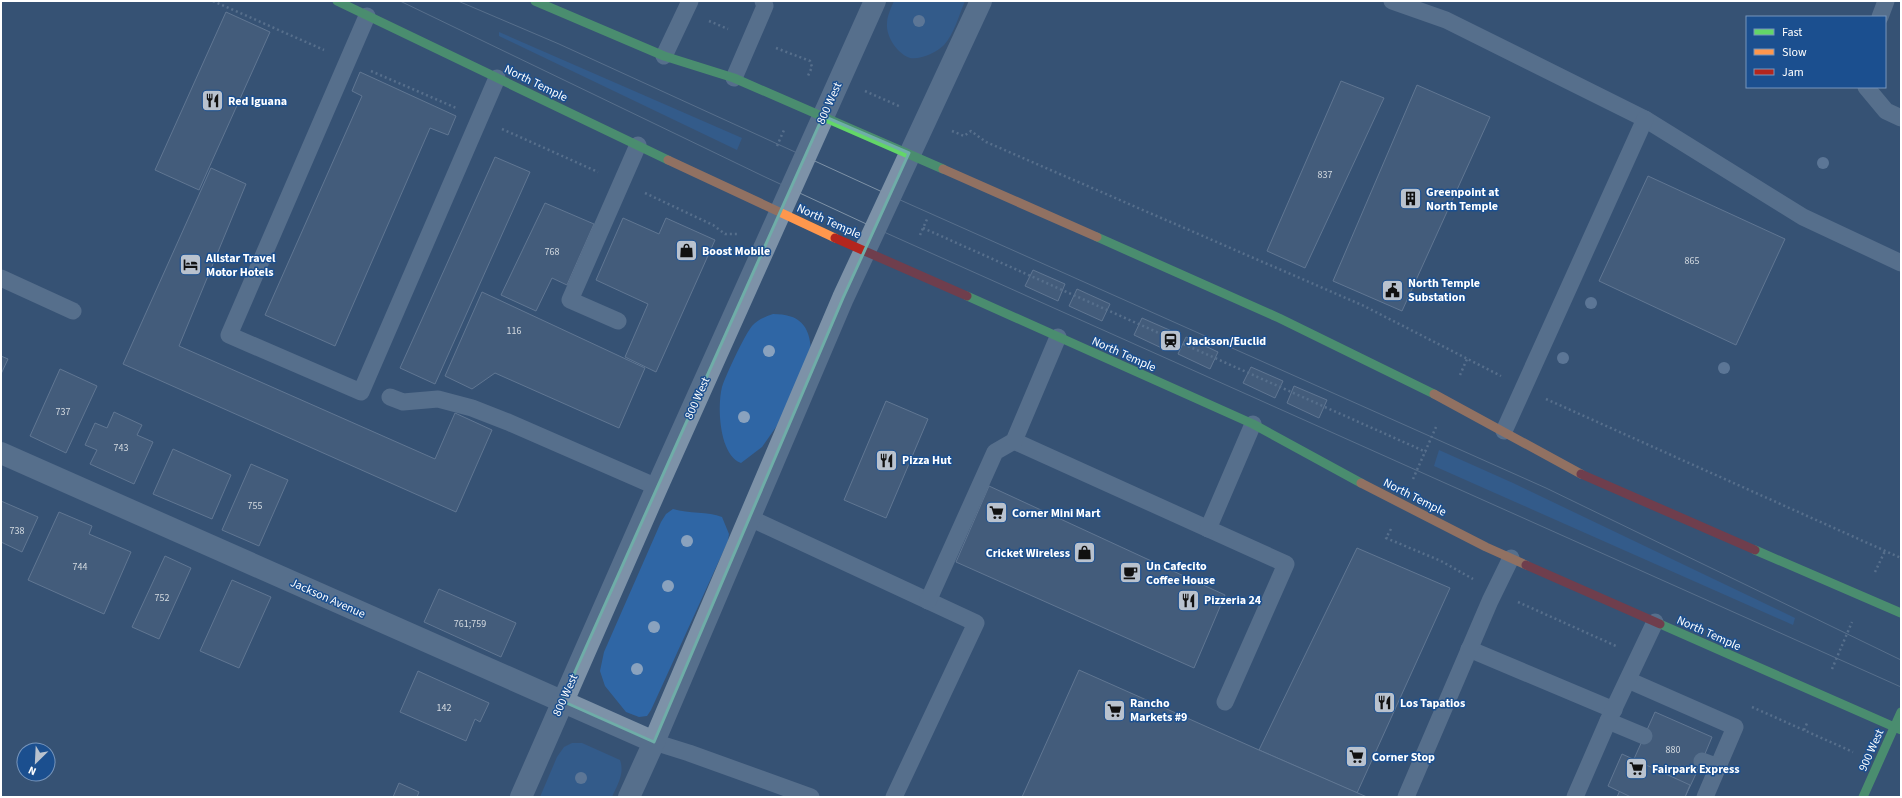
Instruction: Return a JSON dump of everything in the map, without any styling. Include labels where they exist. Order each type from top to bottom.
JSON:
[{"type":"main road","name":"North Temple","points":[[336,1],[780,213],[1253,424],[1335,470],[1511,558],[1898,729]]},
{"type":"main road","points":[[535,1],[664,56],[734,78],[1279,318],[1423,388],[1580,473],[1901,613]]},
{"type":"main road","name":"900 West","points":[[1863,797],[1898,729],[1901,712]]},
{"type":"street","name":"800 West","points":[[521,797],[657,487],[875,1]]},
{"type":"street","points":[[629,797],[654,742],[864,250],[981,1]]},
{"type":"street","name":"Jackson Avenue","points":[[1,453],[654,742]]},
{"type":"lane","points":[[664,56],[690,1]]},
{"type":"lane","points":[[1392,1],[1446,20],[1645,119],[1803,217],[1901,263]]},
{"type":"lane","points":[[1880,16],[1886,1]]},
{"type":"lane","points":[[734,78],[767,3]]},
{"type":"lane","points":[[367,16],[229,335],[361,392],[497,78]]},
{"type":"lane","points":[[1867,88],[1886,112],[1901,118]]},
{"type":"lane","points":[[1504,431],[1645,119]]},
{"type":"lane","points":[[618,321],[570,300],[638,145]]},
{"type":"lane","points":[[1,278],[73,312]]},
{"type":"lane","points":[[928,601],[995,452],[1014,441],[1058,337]]},
{"type":"lane","points":[[390,397],[403,402],[438,399],[472,408],[508,422],[657,487]]},
{"type":"lane","points":[[1208,529],[1253,424]]},
{"type":"lane","points":[[1014,441],[1286,564],[1225,702]]},
{"type":"lane","points":[[750,518],[976,623],[894,797]]},
{"type":"lane","points":[[1410,796],[1469,649],[1494,591],[1511,558]]},
{"type":"lane","points":[[1575,797],[1655,622]]},
{"type":"lane","points":[[1469,649],[1611,716],[1644,736]]},
{"type":"lane","points":[[1628,680],[1735,727],[1705,797]]},
{"type":"lane","points":[[654,742],[690,753],[811,797]]},
{"type":"lane","points":[[1702,761],[1718,767]]},
{"type":"path","points":[[812,67],[964,136],[971,131],[986,142],[1362,305],[1524,387],[1560,407],[1901,558]]},
{"type":"path","points":[[920,235],[928,217]]},
{"type":"path","points":[[923,228],[1426,452]]},
{"type":"path","points":[[1459,377],[1467,359]]},
{"type":"path","points":[[1422,461],[1430,442]]},
{"type":"path","points":[[1390,531],[1386,538],[1441,561],[1494,591],[1639,656]]},
{"type":"path","points":[[1752,707],[1804,730],[1885,550]]},
{"type":"highlighted area","points":[[823,116],[909,153],[843,298],[654,742],[562,701]]},
{"type":"shaded area","points":[[894,1],[965,1],[948,41],[928,55],[919,58],[910,58],[897,49],[888,34],[887,24],[889,12]]},
{"type":"shaded area","points":[[499,32],[742,138],[737,150],[499,36]]},
{"type":"shaded area","points":[[773,314],[790,316],[801,323],[808,334],[811,351],[781,420],[762,447],[741,463],[734,458],[728,450],[724,440],[721,429],[720,395],[727,374],[744,338],[754,324],[764,317]]},
{"type":"shaded area","points":[[1439,450],[1513,483],[1795,618],[1793,625],[1434,466]]},
{"type":"shaded area","points":[[673,509],[722,517],[729,534],[728,541],[651,710],[647,716],[639,717],[626,712],[605,686],[600,671],[604,652],[661,522],[666,514]]},
{"type":"shaded area","points":[[572,743],[582,743],[620,760],[622,770],[621,775],[612,797],[540,797],[557,757],[564,747]]},
{"type":"building","name":"Red Iguana","points":[[226,12],[270,32],[199,190],[155,170]]},
{"type":"building","name":"Allstar Travel Motor Hotels","points":[[360,72],[456,116],[448,135],[430,128],[335,346],[265,315],[362,96],[352,91]]},
{"type":"building","points":[[1341,81],[1384,98],[1305,268],[1267,251]]},
{"type":"building","name":"Greenpoint at North Temple","points":[[1417,85],[1490,117],[1402,311],[1333,281]]},
{"type":"building","points":[[495,157],[530,172],[435,384],[400,368]]},
{"type":"building","name":"Allstar Travel Motor Hotels","points":[[211,168],[246,184],[179,346],[435,459],[455,413],[492,430],[456,512],[123,364]]},
{"type":"building","points":[[1648,176],[1785,239],[1736,345],[1599,281]]},
{"type":"building","points":[[545,203],[594,224],[567,285],[552,278],[536,311],[501,295]]},
{"type":"building","points":[[623,218],[659,234],[666,218],[715,240],[656,372],[625,357],[648,304],[596,280]]},
{"type":"building","points":[[1033,270],[1065,284],[1058,301],[1025,286]]},
{"type":"building","points":[[1077,289],[1110,304],[1102,321],[1069,306]]},
{"type":"building","points":[[482,292],[645,368],[619,428],[495,373],[472,389],[445,376]]},
{"type":"building","points":[[1142,318],[1174,332],[1166,350],[1134,335]]},
{"type":"building","points":[[1186,337],[1218,352],[1210,369],[1178,354]]},
{"type":"building","points":[[1,356],[8,359],[1,374]]},
{"type":"building","points":[[1251,367],[1283,381],[1275,398],[1243,383]]},
{"type":"building","points":[[60,369],[97,386],[66,453],[30,436]]},
{"type":"building","points":[[1294,386],[1327,400],[1319,418],[1287,403]]},
{"type":"building","name":"Pizza Hut","points":[[886,401],[928,419],[886,518],[844,500]]},
{"type":"building","points":[[114,412],[142,425],[137,435],[153,442],[134,484],[90,464],[97,450],[85,445],[95,423],[107,428]]},
{"type":"building","points":[[173,449],[231,475],[212,519],[153,494]]},
{"type":"building","points":[[251,464],[288,480],[259,546],[222,530]]},
{"type":"building","points":[[989,486],[1225,595],[1194,668],[956,562]]},
{"type":"building","points":[[1,501],[38,517],[22,552],[1,542]]},
{"type":"building","points":[[59,512],[92,526],[89,534],[131,552],[104,614],[28,580]]},
{"type":"building","points":[[1357,548],[1450,588],[1357,793],[1259,750]]},
{"type":"building","points":[[165,556],[191,568],[159,639],[132,627]]},
{"type":"building","points":[[232,580],[271,597],[239,668],[200,651]]},
{"type":"building","points":[[439,589],[516,623],[501,657],[424,622]]},
{"type":"building","name":"Rancho Markets #9","points":[[1079,670],[1259,750],[1367,797],[1022,797]]},
{"type":"building","points":[[418,671],[489,703],[480,722],[475,719],[466,741],[400,712]]},
{"type":"building","points":[[1655,712],[1712,737],[1702,761],[1685,797],[1617,797]]},
{"type":"building","name":"Fairpark Express","points":[[1622,754],[1690,785],[1685,797],[1631,797],[1608,786]]},
{"type":"building","points":[[399,783],[419,792],[417,797],[393,797]]},
{"type":"tram line","points":[[400,1],[763,176],[875,228],[1901,687]]},
{"type":"tram line","points":[[458,1],[559,44],[889,195],[1546,488],[1901,660]]},
{"type":"traffic: fast","points":[[337,1],[668,160]]},
{"type":"traffic: fast","points":[[535,1],[664,56],[734,78],[943,169]]},
{"type":"traffic: fast","points":[[1097,237],[1279,318],[1434,394]]},
{"type":"traffic: fast","points":[[967,296],[1253,424],[1361,483]]},
{"type":"traffic: fast","points":[[1755,550],[1901,613]]},
{"type":"traffic: fast","points":[[1660,624],[1901,730]]},
{"type":"traffic: fast","points":[[1863,797],[1901,712]]},
{"type":"traffic: slow","points":[[668,160],[835,238]]},
{"type":"traffic: slow","points":[[943,169],[1097,237]]},
{"type":"traffic: slow","points":[[1434,394],[1581,474]]},
{"type":"traffic: slow","points":[[1361,483],[1486,547],[1526,565]]},
{"type":"traffic: jam","points":[[835,238],[967,296]]},
{"type":"traffic: jam","points":[[1581,474],[1755,550]]},
{"type":"traffic: jam","points":[[1526,565],[1660,624]]},
{"type":"place","name":"Red Iguana","points":[[213,101]]},
{"type":"place","name":"Greenpoint at North Temple","points":[[1410,199]]},
{"type":"place","name":"Boost Mobile","points":[[686,251]]},
{"type":"place","name":"Allstar Travel Motor Hotels","points":[[190,265]]},
{"type":"place","name":"North Temple Substation","points":[[1392,290]]},
{"type":"place","name":"Jackson/Euclid","points":[[1171,341]]},
{"type":"place","name":"Pizza Hut","points":[[886,460]]},
{"type":"place","name":"Corner Mini Mart","points":[[997,513]]},
{"type":"place","name":"Cricket Wireless","points":[[1085,553]]},
{"type":"place","name":"Un Cafecito Coffee House","points":[[1131,573]]},
{"type":"place","name":"Pizzeria 24","points":[[1189,600]]},
{"type":"place","name":"Los Tapatios","points":[[1384,703]]},
{"type":"place","name":"Rancho Markets #9","points":[[1115,710]]},
{"type":"place","name":"Corner Stop","points":[[1356,757]]},
{"type":"place","name":"Fairpark Express","points":[[1636,769]]}]
